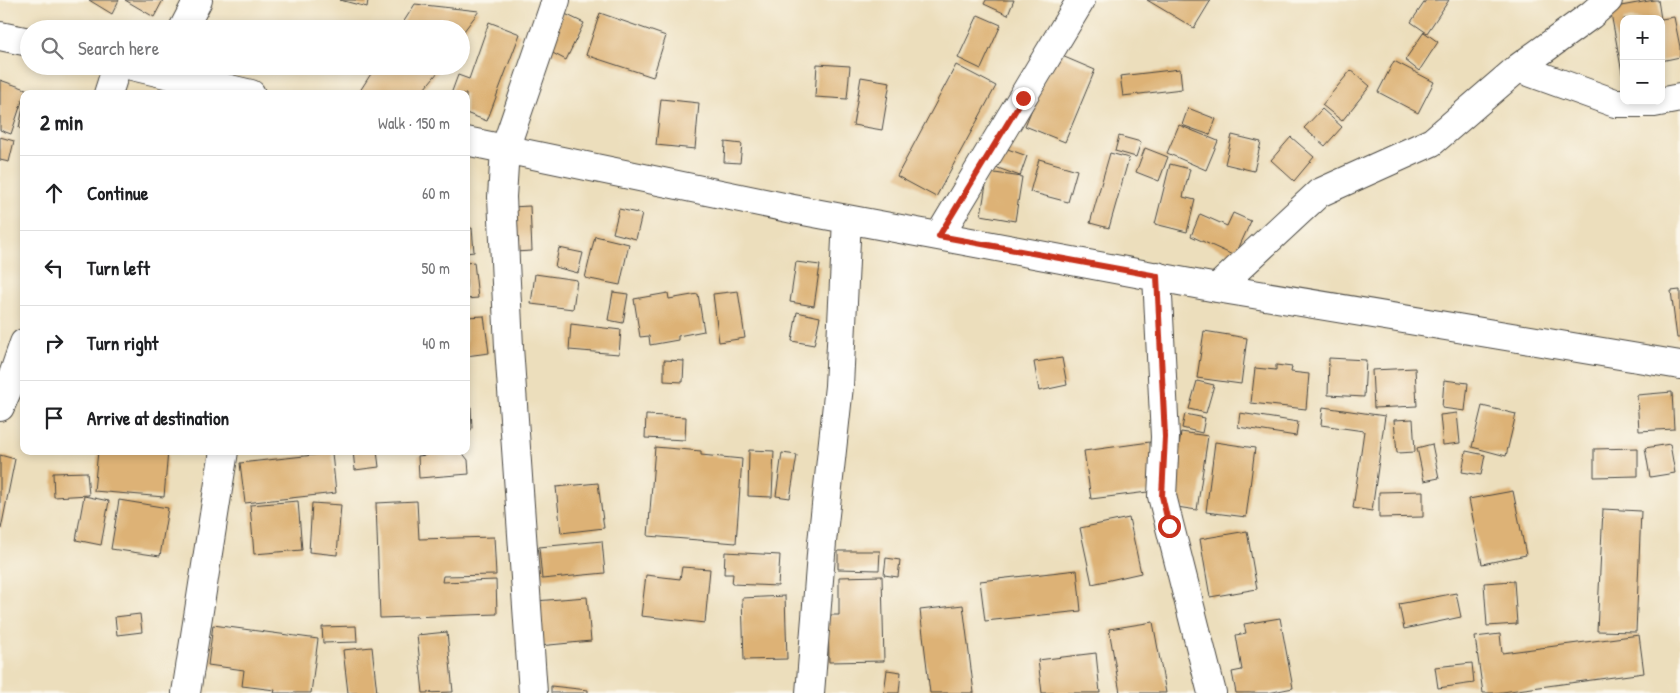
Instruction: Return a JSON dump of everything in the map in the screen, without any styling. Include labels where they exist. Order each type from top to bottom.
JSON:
[{"type":"street","points":[[188,20],[198,0]]},
{"type":"street","points":[[533,693],[509,347],[502,197],[505,149],[556,0]]},
{"type":"street","points":[[939,236],[1081,0]]},
{"type":"street","points":[[1218,288],[1319,193],[1432,142],[1518,68],[1591,15],[1608,0]]},
{"type":"street","points":[[0,36],[20,40]]},
{"type":"street","points":[[1518,68],[1615,103],[1654,103],[1680,98]]},
{"type":"street","points":[[109,90],[114,75]]},
{"type":"street","points":[[180,75],[235,90]]},
{"type":"street","points":[[470,142],[847,219],[1218,288],[1680,365]]},
{"type":"street","points":[[810,693],[822,542],[839,386],[847,219]]},
{"type":"street","points":[[1157,276],[1165,437],[1162,496],[1212,693]]},
{"type":"street","points":[[0,407],[20,355]]},
{"type":"street","points":[[186,693],[223,455]]},
{"type":"building","points":[[89,0],[119,0],[112,14]]},
{"type":"building","points":[[125,0],[163,0],[154,17]]},
{"type":"building","points":[[340,0],[368,0],[367,7]]},
{"type":"building","points":[[986,0],[1014,0],[1008,15],[984,4]]},
{"type":"building","points":[[1147,0],[1211,0],[1194,28]]},
{"type":"building","points":[[1426,0],[1449,0],[1427,33],[1411,22]]},
{"type":"building","points":[[1658,0],[1660,15],[1620,15],[1620,62],[1610,8]]},
{"type":"building","points":[[415,4],[479,11],[470,23],[470,20],[405,20]]},
{"type":"building","points":[[563,13],[584,23],[566,60],[545,49]]},
{"type":"building","points":[[600,13],[666,36],[653,77],[586,55]]},
{"type":"building","points":[[978,15],[1001,25],[981,69],[958,58]]},
{"type":"building","points":[[1674,17],[1680,57],[1665,60],[1665,60],[1665,18]]},
{"type":"building","points":[[489,22],[520,34],[487,121],[470,115],[470,90],[452,90],[458,75],[469,79]]},
{"type":"building","points":[[1424,32],[1438,42],[1419,71],[1405,60]]},
{"type":"building","points":[[1055,53],[1095,70],[1065,142],[1025,126]]},
{"type":"building","points":[[1394,61],[1434,82],[1418,113],[1378,92]]},
{"type":"building","points":[[817,64],[850,66],[847,99],[815,97]]},
{"type":"building","points":[[956,65],[996,86],[936,197],[897,176]]},
{"type":"building","points":[[1180,69],[1182,89],[1123,96],[1120,76]]},
{"type":"building","points":[[1351,70],[1370,86],[1342,121],[1322,105]]},
{"type":"building","points":[[370,75],[436,75],[423,90],[361,90]]},
{"type":"building","points":[[861,77],[890,82],[882,130],[853,125]]},
{"type":"building","points":[[0,80],[26,89],[20,90],[20,107],[11,134],[0,130]]},
{"type":"building","points":[[661,99],[699,103],[695,149],[656,145]]},
{"type":"building","points":[[1188,108],[1216,119],[1210,135],[1182,125]]},
{"type":"building","points":[[1322,109],[1342,127],[1325,146],[1304,128]]},
{"type":"building","points":[[1179,125],[1218,141],[1206,170],[1167,153]]},
{"type":"building","points":[[1232,135],[1261,142],[1254,171],[1225,164]]},
{"type":"building","points":[[1119,136],[1141,142],[1136,157],[1115,151]]},
{"type":"building","points":[[0,137],[14,141],[9,162],[0,160]]},
{"type":"building","points":[[1291,137],[1314,157],[1294,181],[1271,160]]},
{"type":"building","points":[[725,142],[742,144],[740,163],[724,162]]},
{"type":"building","points":[[1002,147],[1027,156],[1020,176],[995,167]]},
{"type":"building","points":[[1145,148],[1168,157],[1159,181],[1136,172]]},
{"type":"building","points":[[1110,153],[1129,158],[1109,228],[1090,223]]},
{"type":"building","points":[[1039,159],[1077,170],[1068,202],[1030,192]]},
{"type":"building","points":[[1170,164],[1190,169],[1183,197],[1195,200],[1187,232],[1155,224]]},
{"type":"building","points":[[988,172],[1022,177],[1015,221],[981,215]]},
{"type":"building","points":[[530,206],[532,251],[514,252],[511,207]]},
{"type":"building","points":[[619,209],[642,214],[636,239],[613,233]]},
{"type":"building","points":[[1233,213],[1251,221],[1235,256],[1191,236],[1200,214],[1227,226]]},
{"type":"building","points":[[470,228],[472,228],[474,252],[470,252]]},
{"type":"building","points":[[595,236],[629,244],[620,285],[585,278]]},
{"type":"building","points":[[559,248],[583,253],[578,273],[555,267]]},
{"type":"building","points":[[470,262],[474,262],[478,298],[470,299]]},
{"type":"building","points":[[796,262],[820,265],[814,306],[790,302]]},
{"type":"building","points":[[535,274],[577,280],[573,309],[531,304]]},
{"type":"building","points":[[1680,290],[1680,338],[1677,338],[1671,291]]},
{"type":"building","points":[[738,291],[745,338],[719,342],[713,294]]},
{"type":"building","points":[[613,292],[628,294],[623,323],[608,320]]},
{"type":"building","points":[[668,293],[669,299],[698,294],[704,331],[678,336],[678,340],[650,345],[649,336],[640,337],[634,299]]},
{"type":"building","points":[[797,312],[820,317],[814,345],[792,341]]},
{"type":"building","points":[[484,316],[489,353],[470,355],[470,317]]},
{"type":"building","points":[[571,324],[621,330],[619,354],[569,350]]},
{"type":"building","points":[[1204,331],[1247,338],[1241,384],[1197,378]]},
{"type":"building","points":[[1062,358],[1067,385],[1039,391],[1034,362]]},
{"type":"building","points":[[1329,358],[1366,360],[1364,397],[1328,395]]},
{"type":"building","points":[[664,360],[684,361],[683,382],[664,381]]},
{"type":"building","points":[[1276,365],[1292,367],[1291,372],[1309,374],[1306,409],[1251,403],[1255,368],[1276,370]]},
{"type":"building","points":[[1415,368],[1417,406],[1374,408],[1372,370]]},
{"type":"building","points":[[1444,380],[1468,383],[1465,411],[1442,408]]},
{"type":"building","points":[[1197,381],[1214,385],[1206,413],[1189,409]]},
{"type":"building","points":[[1672,392],[1674,429],[1639,431],[1637,395]]},
{"type":"building","points":[[1482,406],[1516,414],[1506,456],[1472,447]]},
{"type":"building","points":[[470,407],[471,407],[472,428],[470,431]]},
{"type":"building","points":[[1323,407],[1385,416],[1372,511],[1353,508],[1364,431],[1321,425]]},
{"type":"building","points":[[1240,413],[1298,422],[1296,436],[1238,427]]},
{"type":"building","points":[[1457,413],[1460,443],[1443,445],[1440,415]]},
{"type":"building","points":[[1185,414],[1205,418],[1202,433],[1182,428]]},
{"type":"building","points":[[646,415],[686,417],[685,440],[645,438]]},
{"type":"building","points":[[1413,419],[1415,452],[1397,453],[1394,420]]},
{"type":"building","points":[[1181,432],[1208,436],[1197,510],[1170,506]]},
{"type":"building","points":[[1150,442],[1156,491],[1091,499],[1084,451]]},
{"type":"building","points":[[1215,442],[1255,448],[1246,517],[1206,512]]},
{"type":"building","points":[[1432,444],[1439,478],[1424,481],[1417,448]]},
{"type":"building","points":[[1670,444],[1675,473],[1650,477],[1645,448]]},
{"type":"building","points":[[655,447],[701,451],[701,455],[742,459],[736,543],[648,536]]},
{"type":"building","points":[[1638,448],[1638,476],[1594,477],[1594,449]]},
{"type":"building","points":[[749,450],[774,451],[772,497],[748,496]]},
{"type":"building","points":[[1466,451],[1485,455],[1481,475],[1462,472]]},
{"type":"building","points":[[782,453],[797,455],[790,498],[776,496]]},
{"type":"building","points":[[0,455],[15,459],[1,529],[0,529]]},
{"type":"building","points":[[98,455],[168,455],[164,497],[94,491]]},
{"type":"building","points":[[314,455],[332,455],[336,493],[245,503],[240,463]]},
{"type":"building","points":[[353,455],[378,455],[379,467],[355,470]]},
{"type":"building","points":[[464,455],[468,460],[469,474],[419,478],[418,456]]},
{"type":"building","points":[[87,472],[89,495],[54,497],[53,473]]},
{"type":"building","points":[[598,483],[604,528],[561,533],[556,487]]},
{"type":"building","points":[[1423,491],[1423,517],[1379,518],[1379,492]]},
{"type":"building","points":[[1513,491],[1526,555],[1482,564],[1469,499]]},
{"type":"building","points":[[84,496],[109,501],[101,545],[76,540]]},
{"type":"building","points":[[119,500],[168,508],[160,556],[111,549]]},
{"type":"building","points":[[298,501],[302,550],[254,554],[250,505]]},
{"type":"building","points":[[417,501],[419,539],[494,537],[496,575],[443,576],[442,582],[496,580],[497,614],[380,618],[376,503]]},
{"type":"building","points":[[312,503],[341,505],[337,555],[309,552]]},
{"type":"building","points":[[1603,509],[1641,511],[1636,632],[1597,631]]},
{"type":"building","points":[[1129,518],[1141,573],[1092,584],[1080,528]]},
{"type":"building","points":[[1247,531],[1257,589],[1210,597],[1200,539]]},
{"type":"building","points":[[602,541],[605,573],[542,579],[539,547]]},
{"type":"building","points":[[838,551],[880,551],[879,570],[838,569]]},
{"type":"building","points":[[725,552],[780,555],[778,586],[732,584],[733,574],[724,574]]},
{"type":"building","points":[[886,558],[900,560],[898,577],[884,575]]},
{"type":"building","points":[[682,567],[710,569],[705,623],[641,616],[646,575],[680,579]]},
{"type":"building","points":[[1077,570],[1081,611],[985,621],[980,581]]},
{"type":"building","points":[[882,576],[884,661],[829,662],[828,615],[839,615],[839,577]]},
{"type":"building","points":[[1514,581],[1517,624],[1487,626],[1484,583]]},
{"type":"building","points":[[1456,593],[1461,617],[1404,629],[1399,604]]},
{"type":"building","points":[[785,596],[787,659],[744,660],[742,598]]},
{"type":"building","points":[[587,597],[591,641],[539,646],[535,601]]},
{"type":"building","points":[[963,605],[974,693],[930,693],[920,610]]},
{"type":"building","points":[[140,614],[142,632],[117,635],[115,617]]},
{"type":"building","points":[[1280,618],[1293,688],[1268,693],[1236,693],[1232,672],[1242,670],[1236,635],[1246,633],[1244,624]]},
{"type":"building","points":[[1153,622],[1166,693],[1120,693],[1109,629]]},
{"type":"building","points":[[213,625],[318,639],[311,693],[274,693],[275,690],[242,686],[244,670],[208,665]]},
{"type":"building","points":[[356,626],[357,642],[323,643],[322,627]]},
{"type":"building","points":[[447,632],[453,692],[423,693],[417,635]]},
{"type":"building","points":[[1500,634],[1502,653],[1639,635],[1644,673],[1483,693],[1475,637]]},
{"type":"building","points":[[372,647],[377,693],[348,693],[343,650]]},
{"type":"building","points":[[1096,653],[1100,693],[1042,693],[1038,660]]},
{"type":"building","points":[[1472,663],[1474,683],[1438,688],[1435,667]]},
{"type":"building","points":[[887,670],[901,672],[899,693],[884,693]]},
{"type":"building","points":[[551,686],[588,690],[588,693],[551,693]]},
{"type":"route","points":[[1023,98],[939,236],[1157,276],[1165,437],[1162,496],[1169,526]]}]
